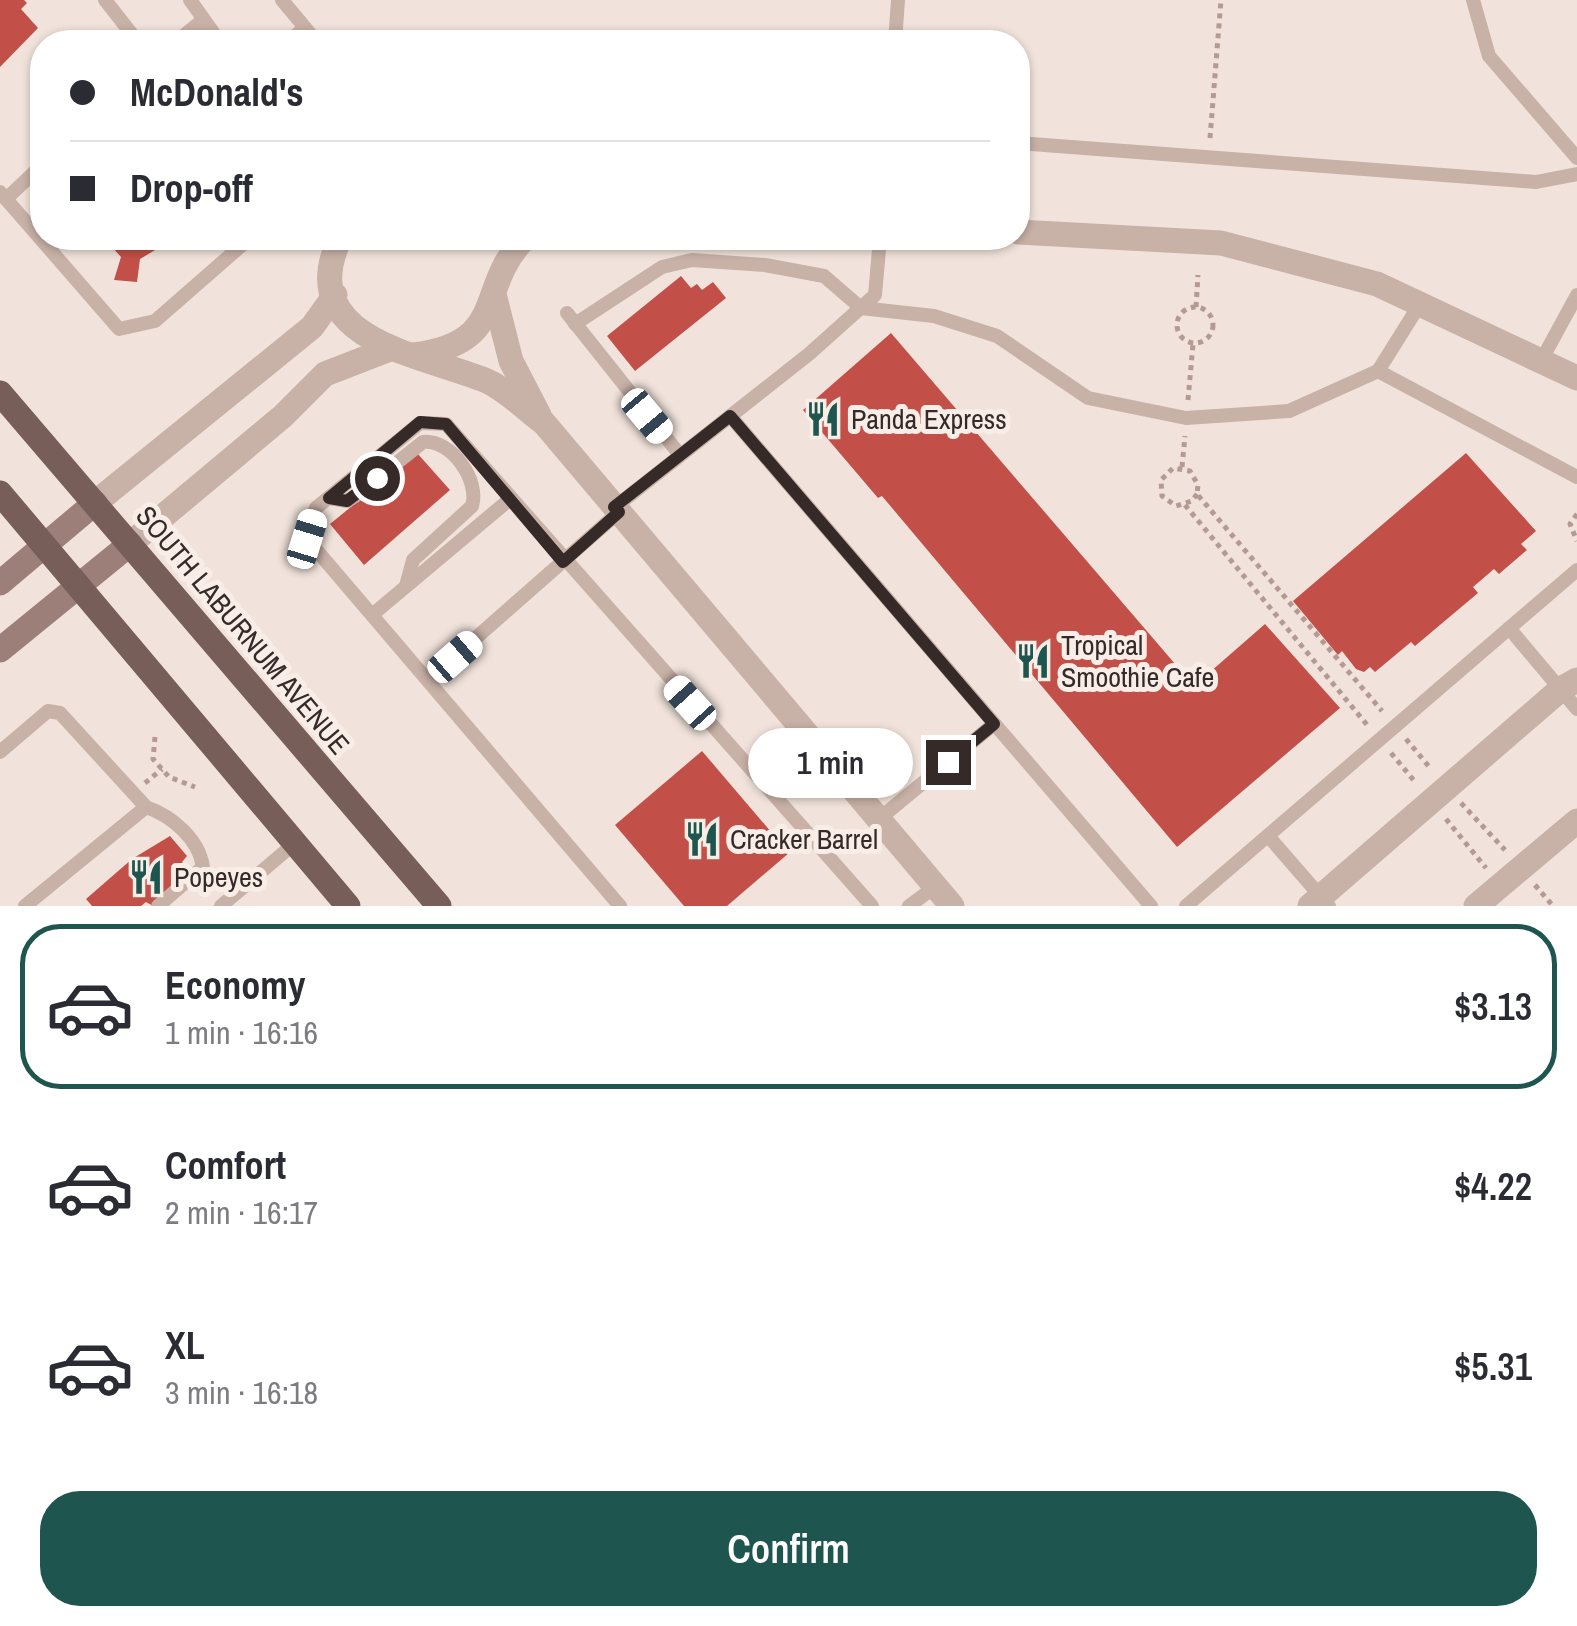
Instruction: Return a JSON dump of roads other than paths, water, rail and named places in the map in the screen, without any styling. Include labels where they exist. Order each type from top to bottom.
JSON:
[{"type":"main road","name":"SOUTH LABURNUM AVENUE","points":[[0,393],[439,906]]},
{"type":"main road","points":[[0,494],[348,906]]},
{"type":"street","points":[[1030,233],[1221,243],[1377,284],[1565,374]]},
{"type":"street","points":[[337,250],[332,272],[335,296],[355,328],[400,353],[492,383],[544,423]]},
{"type":"street","points":[[493,250],[511,361],[544,423],[947,898]]},
{"type":"street","points":[[0,650],[283,416],[326,374],[400,353],[438,352],[462,342],[481,325],[505,257],[512,250]]},
{"type":"street","points":[[0,583],[312,327],[335,296]]},
{"type":"street","points":[[1320,902],[1438,794],[1572,693]]},
{"type":"street","points":[[1476,906],[1577,821]]},
{"type":"lane","points":[[105,0],[129,30]]},
{"type":"lane","points":[[190,0],[211,30]]},
{"type":"lane","points":[[282,0],[305,28],[302,30]]},
{"type":"lane","points":[[895,30],[898,0]]},
{"type":"lane","points":[[1472,0],[1489,56],[1577,158]]},
{"type":"lane","points":[[191,30],[203,20]]},
{"type":"lane","points":[[1030,144],[1536,182],[1577,174]]},
{"type":"lane","points":[[30,174],[3,195],[30,226]]},
{"type":"lane","points":[[51,250],[119,329],[155,322],[236,250]]},
{"type":"lane","points":[[428,680],[680,455],[875,295],[879,250]]},
{"type":"lane","points":[[680,455],[571,319],[662,267],[692,260],[765,265],[824,276],[861,308],[934,316],[997,336],[1088,398],[1186,418],[1289,411],[1378,371],[1420,304]]},
{"type":"lane","points":[[1565,374],[1577,295]]},
{"type":"lane","points":[[1378,371],[1577,477]]},
{"type":"lane","points":[[730,416],[1151,906]]},
{"type":"lane","points":[[620,906],[307,539],[316,508],[420,422],[446,424],[563,562],[872,906]]},
{"type":"lane","points":[[329,498],[347,501],[356,496],[422,442],[438,444],[458,462],[473,484],[472,506],[413,560],[406,586]]},
{"type":"lane","points":[[372,615],[510,499]]},
{"type":"lane","points":[[1186,906],[1577,570]]},
{"type":"lane","points":[[1509,628],[1572,693]]},
{"type":"lane","points":[[0,752],[48,712],[60,713],[146,807],[163,813],[200,849],[203,867],[158,906]]},
{"type":"lane","points":[[879,819],[994,724]]},
{"type":"lane","points":[[25,906],[44,900],[146,807]]},
{"type":"lane","points":[[1269,837],[1320,902]]},
{"type":"lane","points":[[221,906],[295,844]]},
{"type":"lane","points":[[909,906],[947,898]]},
{"type":"place","name":"Panda Express","points":[[823,419]]},
{"type":"place","name":"Tropical Smoothie Cafe","points":[[1033,661]]},
{"type":"place","name":"Cracker Barrel","points":[[702,839]]},
{"type":"place","name":"Popeyes","points":[[146,877]]}]
